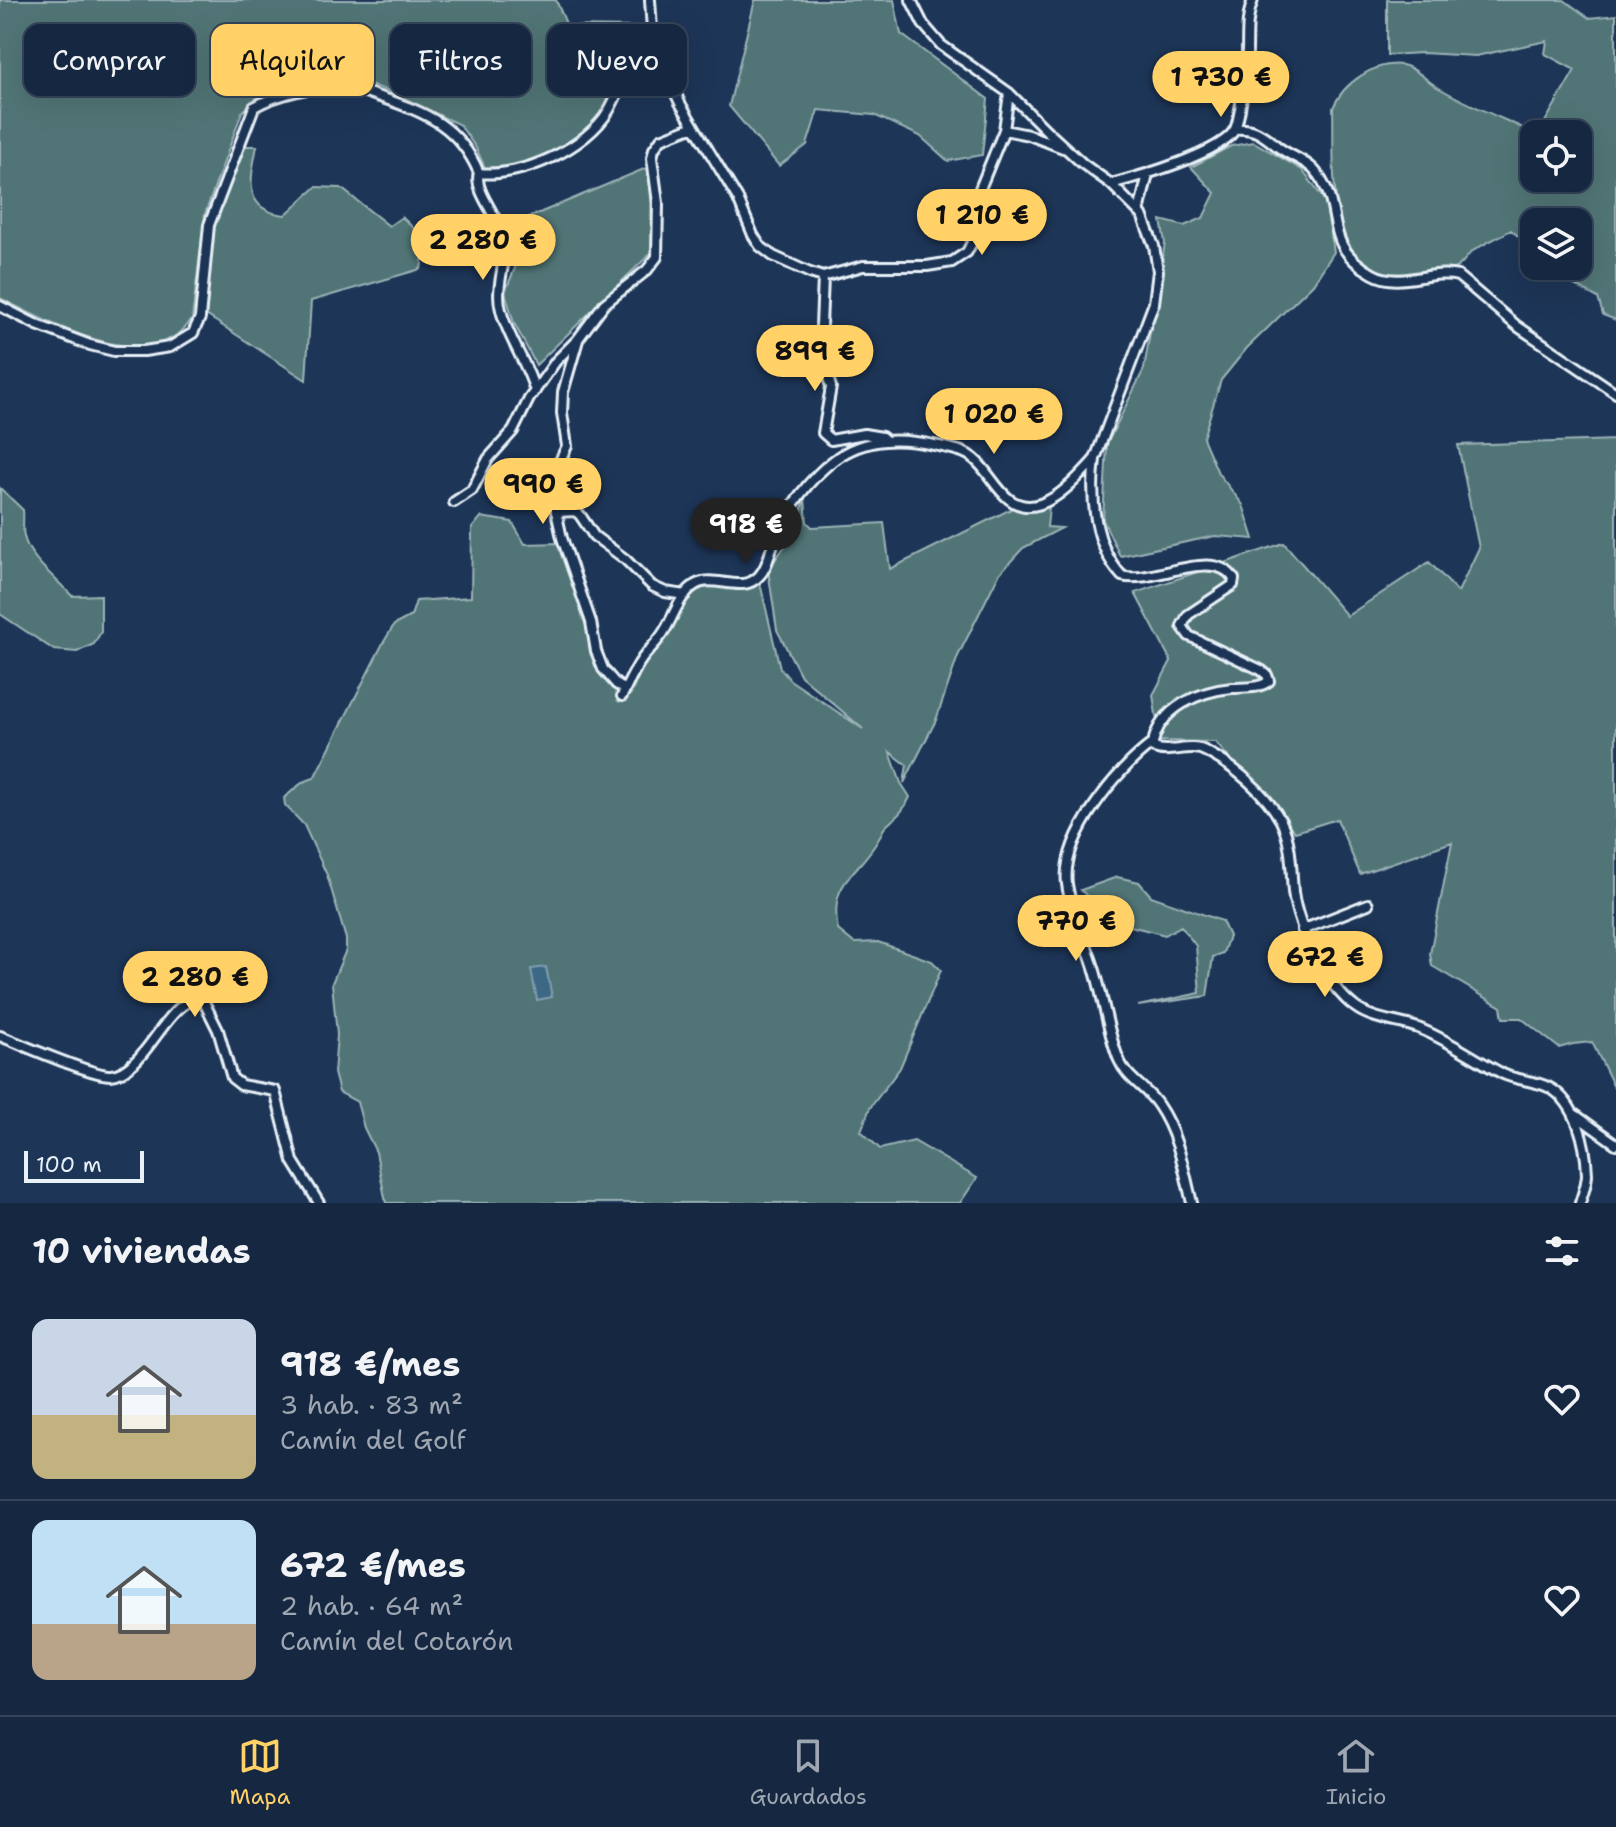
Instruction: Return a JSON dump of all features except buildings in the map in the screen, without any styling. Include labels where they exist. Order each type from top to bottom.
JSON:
[{"type":"street","points":[[650,0],[652,24]]},
{"type":"street","points":[[911,0],[923,24],[941,45],[1009,93],[1139,212],[1154,246],[1158,271],[1154,303],[1095,459],[1093,509],[1110,560],[1122,576],[1131,578],[1198,565],[1230,573],[1234,579],[1233,585],[1188,615],[1182,626],[1189,636],[1261,670],[1269,681],[1258,686],[1206,693],[1184,702],[1167,716],[1154,735],[1154,748],[1204,750],[1247,780],[1270,804],[1282,823],[1289,843],[1295,907],[1302,930],[1336,986],[1357,1009],[1418,1028],[1459,1047],[1505,1075],[1549,1088],[1573,1114],[1616,1144]]},
{"type":"street","points":[[1111,184],[1148,174],[1204,152],[1229,138],[1235,129],[1246,71],[1245,29],[1253,0]]},
{"type":"street","points":[[0,306],[37,325],[114,351],[170,347],[193,333],[200,318],[209,225],[254,107],[287,94],[343,86],[437,120],[456,134],[469,151],[479,173],[478,189],[497,217],[503,238],[505,257],[497,294],[501,310],[506,327],[530,372],[535,391]]},
{"type":"street","points":[[678,96],[738,199],[760,246],[773,256],[823,277],[863,266],[927,266],[952,262],[967,252],[976,235],[977,196],[1004,130],[1009,93]]},
{"type":"street","points":[[479,173],[503,173],[542,163],[588,134],[610,109],[616,96]]},
{"type":"street","points":[[454,502],[472,490],[488,459],[513,431],[556,361],[578,339],[604,304],[647,270],[657,257],[658,203],[652,158],[654,149],[661,139],[694,126]]},
{"type":"street","points":[[1235,129],[1256,129],[1312,167],[1323,182],[1332,205],[1336,233],[1342,247],[1373,274],[1398,280],[1446,274],[1458,276],[1517,326],[1616,393]]},
{"type":"street","points":[[1004,130],[1029,135],[1067,149]]},
{"type":"street","points":[[1139,212],[1148,174]]},
{"type":"street","points":[[823,277],[820,351],[831,387],[823,433],[831,440],[864,434],[885,440]]},
{"type":"street","points":[[578,339],[563,392],[562,413],[567,446],[552,483],[562,538],[591,622],[596,651],[603,669],[624,693],[641,660],[664,632],[685,595],[696,584],[739,584],[760,576],[777,534],[794,506],[818,474],[837,458],[885,440],[909,440],[967,453],[1008,499],[1019,505],[1035,505],[1052,498],[1068,488],[1095,459]]},
{"type":"street","points":[[556,512],[575,511],[594,536],[625,559],[652,586],[685,595]]},
{"type":"street","points":[[1153,743],[1112,781],[1088,816],[1069,856],[1067,882],[1096,972],[1117,1057],[1129,1076],[1161,1109],[1178,1150],[1192,1203]]},
{"type":"street","points":[[1302,930],[1368,904]]},
{"type":"street","points":[[0,1036],[111,1075],[125,1070],[138,1058],[183,1003],[195,998],[203,1000],[218,1030],[232,1078],[241,1085],[275,1091],[293,1161],[319,1203]]},
{"type":"street","points":[[1573,1114],[1585,1156],[1587,1177],[1580,1203]]},
{"type":"green space","points":[[0,0],[556,0],[566,24],[547,24],[547,96],[611,96],[593,123],[566,144],[517,166],[485,168],[460,125],[399,96],[531,96],[531,24],[390,24],[390,91],[374,86],[374,24],[211,24],[211,96],[261,96],[242,112],[205,214],[192,319],[174,337],[151,345],[126,345],[71,331],[0,298]]},
{"type":"green space","points":[[755,0],[894,0],[901,34],[988,99],[982,155],[948,161],[920,136],[874,115],[818,110],[807,145],[779,166],[729,106]]},
{"type":"green space","points":[[1387,0],[1564,0],[1589,18],[1616,15],[1616,320],[1603,315],[1598,298],[1566,280],[1592,280],[1592,208],[1520,208],[1520,238],[1511,230],[1473,251],[1456,268],[1441,272],[1383,272],[1362,261],[1348,242],[1339,217],[1333,160],[1333,108],[1352,82],[1381,67],[1407,66],[1451,95],[1520,127],[1520,192],[1592,192],[1592,120],[1546,120],[1575,70],[1545,54],[1547,41],[1476,56],[1387,55]]},
{"type":"green space","points":[[1254,142],[1302,170],[1325,201],[1334,252],[1313,284],[1247,348],[1221,380],[1203,438],[1218,473],[1243,505],[1254,539],[1215,536],[1120,556],[1103,520],[1107,444],[1144,369],[1165,243],[1161,220],[1184,226],[1203,218],[1215,193],[1191,167],[1231,146]]},
{"type":"green space","points":[[242,146],[257,146],[252,191],[261,207],[285,215],[316,187],[341,188],[389,226],[402,217],[426,240],[421,269],[311,301],[306,380],[206,315],[213,225]]},
{"type":"green space","points":[[651,166],[652,252],[536,365],[514,323],[505,292],[515,268],[513,224]]},
{"type":"green space","points":[[1616,440],[1616,1091],[1592,1042],[1559,1048],[1521,1018],[1503,1018],[1501,1007],[1432,966],[1430,954],[1452,842],[1360,874],[1337,819],[1295,832],[1215,742],[1160,741],[1153,695],[1171,661],[1135,593],[1284,543],[1347,616],[1429,562],[1458,592],[1479,548],[1458,445]]},
{"type":"green space","points":[[0,488],[23,510],[23,533],[31,552],[44,568],[72,596],[101,595],[101,632],[94,644],[77,652],[54,650],[0,614]]},
{"type":"green space","points":[[805,499],[807,522],[812,527],[884,523],[890,569],[1015,507],[1049,507],[1047,527],[1062,528],[1023,548],[999,574],[958,656],[936,720],[904,783],[907,765],[890,752],[901,783],[910,797],[846,881],[837,901],[838,930],[854,943],[878,942],[932,961],[941,970],[900,1068],[870,1108],[861,1131],[880,1149],[914,1141],[977,1178],[960,1203],[386,1203],[376,1152],[364,1128],[357,1102],[339,1092],[334,1073],[337,1035],[332,983],[346,950],[346,939],[327,875],[304,825],[285,805],[284,798],[303,782],[314,778],[382,645],[394,625],[411,616],[416,601],[471,597],[472,528],[481,517],[512,522],[525,544],[561,543],[599,670],[622,696],[631,694],[645,662],[660,646],[694,590],[705,585],[741,589],[760,583],[780,668],[790,680],[863,729],[801,676],[777,630],[768,570],[794,533]]},
{"type":"green space","points":[[1117,877],[1139,882],[1151,896],[1222,921],[1229,936],[1223,953],[1213,957],[1207,996],[1138,1006],[1200,993],[1196,946],[1181,926],[1165,935],[1111,921],[1081,890]]},
{"type":"water","points":[[546,967],[552,997],[537,1000],[531,969]]}]
